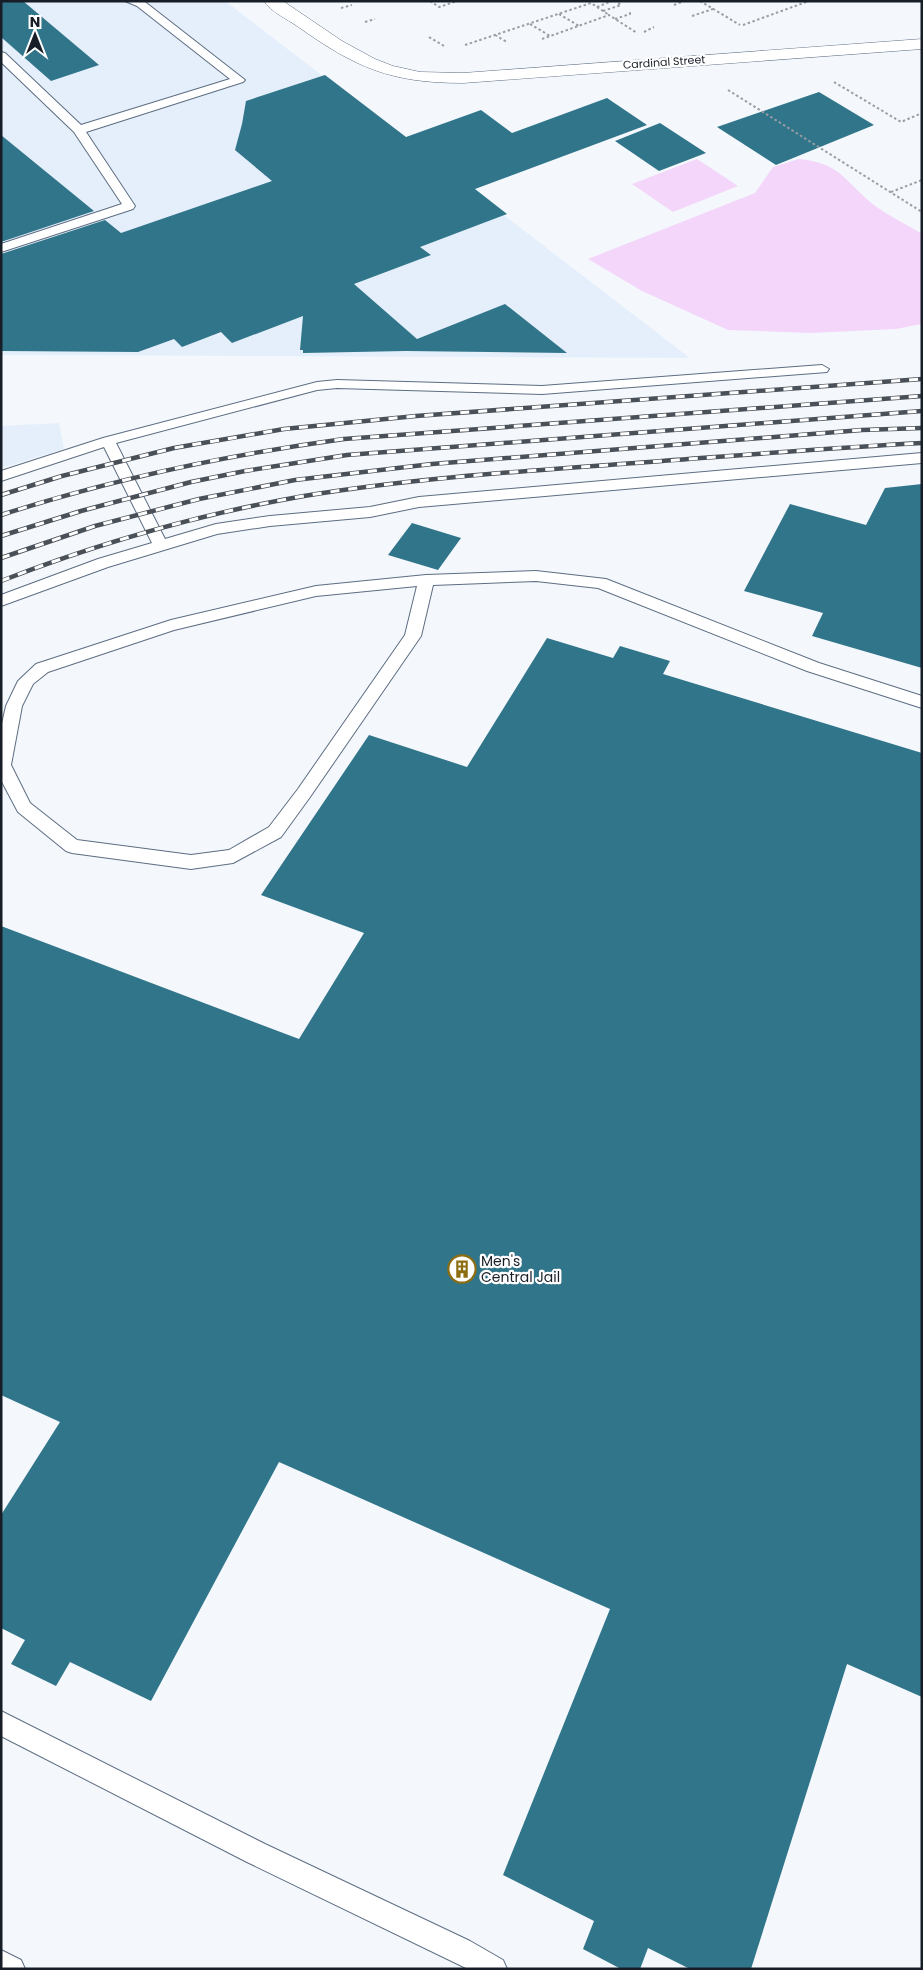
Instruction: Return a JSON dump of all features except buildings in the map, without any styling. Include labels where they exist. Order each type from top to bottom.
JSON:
[{"type":"street","name":"Cardinal Street","points":[[272,1],[340,48],[364,61],[407,75],[463,78],[922,44]]},
{"type":"lane","points":[[79,130],[239,80],[141,4],[130,1]]},
{"type":"lane","points":[[1,55],[79,130],[129,206],[1,248]]},
{"type":"lane","points":[[1,476],[108,441],[317,386],[337,384],[542,390],[822,369]]},
{"type":"lane","points":[[108,441],[161,546]]},
{"type":"lane","points":[[1,601],[102,563],[216,529],[270,521],[370,512],[418,502],[922,458]]},
{"type":"lane","points":[[426,580],[413,636],[304,792],[275,832],[233,856],[191,862],[72,846],[24,807],[2,765],[14,706],[26,681],[42,668],[171,625],[316,591],[426,580],[536,576],[600,583],[813,667],[922,702]]},
{"type":"lane","points":[[1,1723],[256,1853],[461,1950],[494,1969]]},
{"type":"lane","points":[[1,1963],[12,1969]]},
{"type":"path","points":[[430,1],[439,7],[457,1]]},
{"type":"path","points":[[459,47],[596,1]]},
{"type":"path","points":[[596,7],[614,1],[621,6],[603,11]]},
{"type":"path","points":[[674,5],[684,1]]},
{"type":"path","points":[[741,25],[808,1]]},
{"type":"path","points":[[590,3],[638,34],[654,27]]},
{"type":"path","points":[[336,10],[352,5]]},
{"type":"path","points":[[692,16],[713,9]]},
{"type":"path","points":[[615,19],[630,14],[630,11]]},
{"type":"path","points":[[558,14],[579,26]]},
{"type":"path","points":[[542,39],[609,15]]},
{"type":"path","points":[[530,23],[550,36]]},
{"type":"path","points":[[833,82],[901,122],[922,113]]},
{"type":"path","points":[[720,85],[922,212]]},
{"type":"path","points":[[891,192],[922,180]]},
{"type":"shaded area","points":[[1,1],[225,1],[690,358],[1,355]]},
{"type":"shaded area","points":[[697,159],[738,186],[673,212],[632,184]]},
{"type":"shaded area","points":[[799,159],[823,164],[838,172],[875,206],[922,234],[922,324],[896,329],[811,333],[728,330],[642,291],[588,259],[755,193],[773,167]]},
{"type":"shaded area","points":[[59,423],[64,449],[1,468],[1,426]]},
{"type":"railway","points":[[1,495],[62,476],[174,448],[284,429],[416,416],[922,379]]},
{"type":"railway","points":[[1,515],[85,490],[171,469],[300,445],[344,439],[922,396]]},
{"type":"railway","points":[[1,536],[81,511],[191,482],[245,471],[347,455],[922,411]]},
{"type":"railway","points":[[1,558],[95,526],[199,499],[295,480],[432,464],[862,430],[922,428]]},
{"type":"railway","points":[[1,581],[75,554],[150,531],[265,503],[304,496],[387,484],[511,472],[922,443]]},
{"type":"place","name":"Men's Central Jail","points":[[462,1269]]}]
